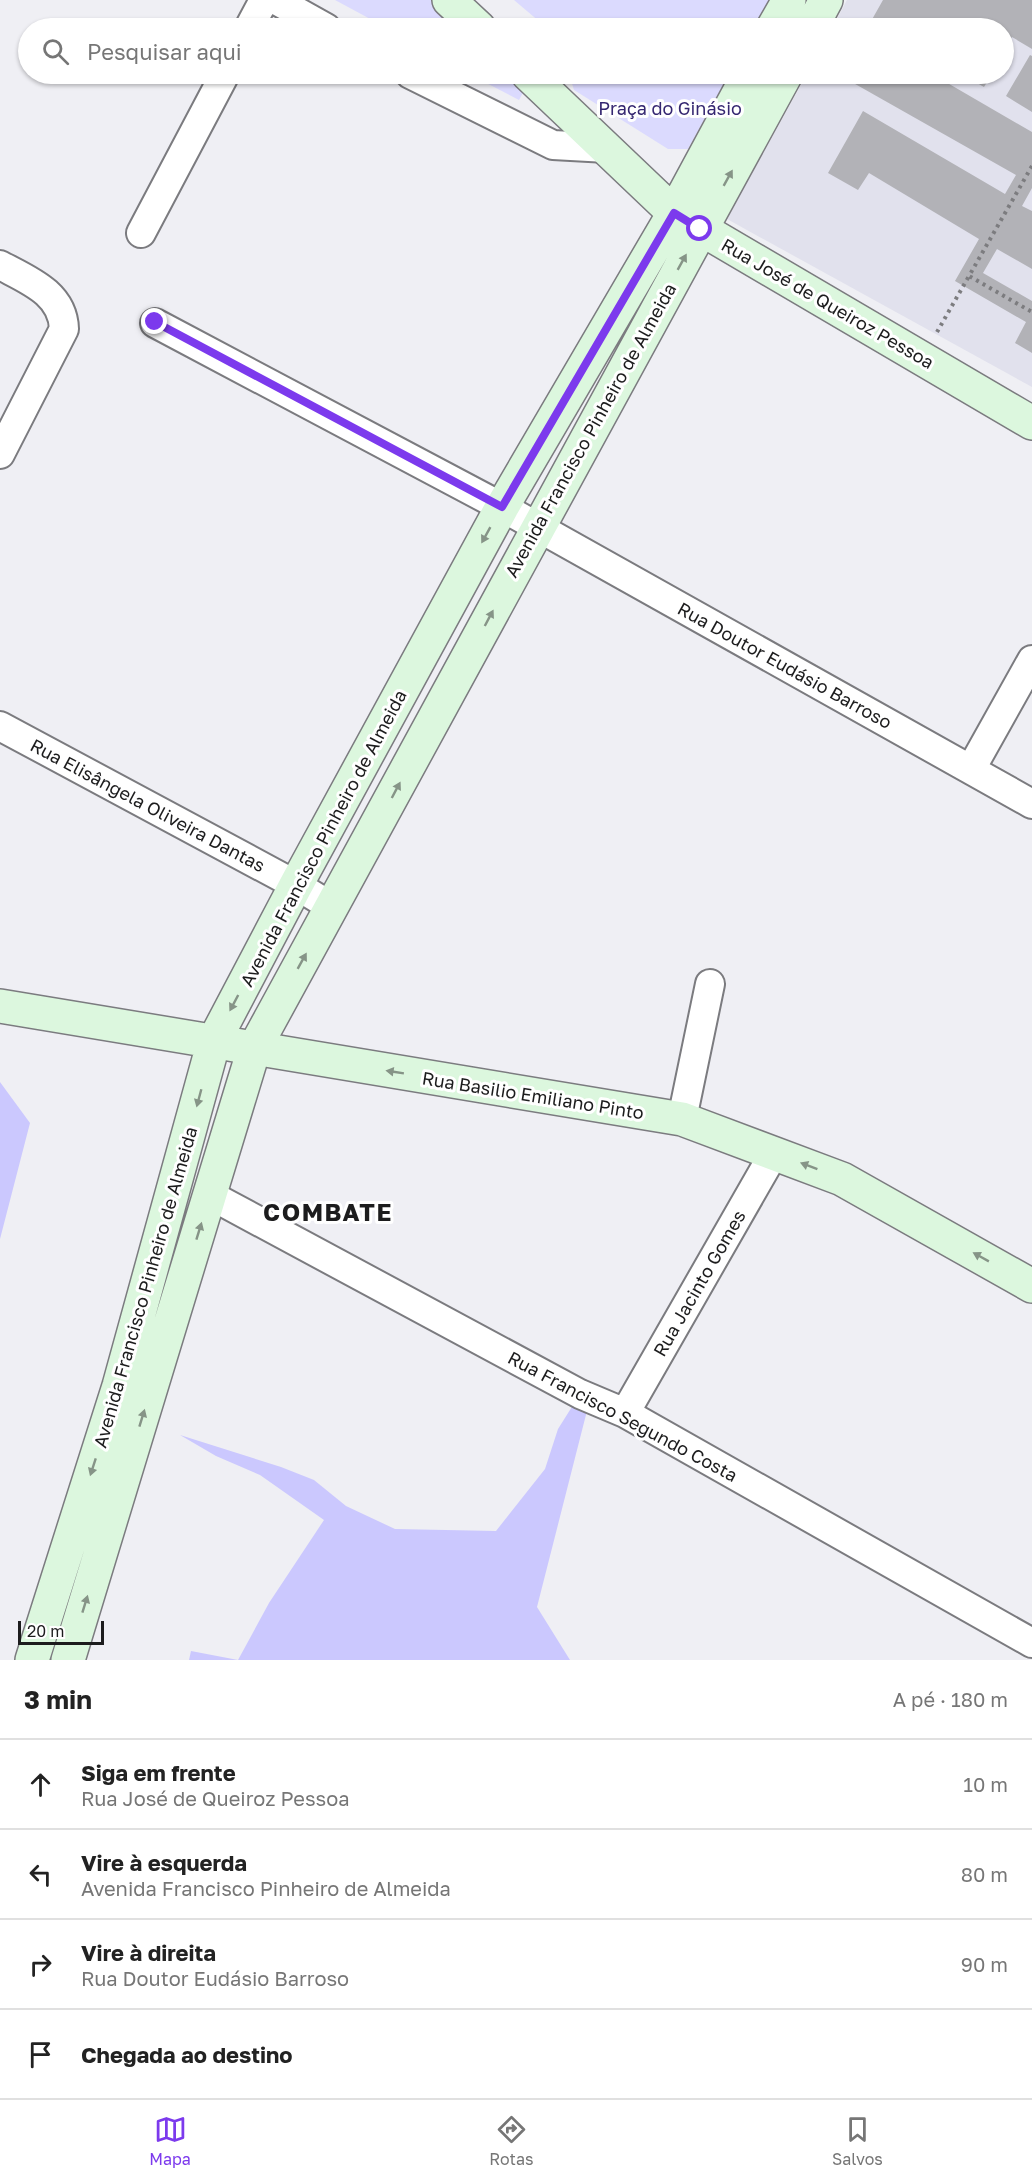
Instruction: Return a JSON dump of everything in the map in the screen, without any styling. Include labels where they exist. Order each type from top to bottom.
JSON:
[{"type":"main road","points":[[449,0],[468,18]]},
{"type":"main road","points":[[779,18],[789,0]]},
{"type":"main road","points":[[816,18],[826,0]]},
{"type":"main road","name":"Rua José de Queiroz Pessoa","points":[[539,84],[687,221],[1032,423]]},
{"type":"main road","name":"Avenida Francisco Pinheiro de Almeida","points":[[68,1660],[254,1049],[538,527],[687,221],[745,84]]},
{"type":"main road","name":"Avenida Francisco Pinheiro de Almeida","points":[[32,1660],[119,1386],[214,1041],[296,885],[502,507],[687,221],[779,84]]},
{"type":"main road","name":"Rua Basilio Emiliano Pinto","points":[[0,1006],[682,1119],[842,1179],[1032,1286]]},
{"type":"main road","points":[[144,1296],[176,1307]]},
{"type":"street","points":[[254,18],[264,0]]},
{"type":"street","points":[[276,0],[308,18]]},
{"type":"street","points":[[141,233],[220,84]]},
{"type":"street","points":[[430,84],[553,145],[607,148]]},
{"type":"street","points":[[0,265],[40,287],[56,301],[64,317],[64,329],[0,454]]},
{"type":"street","points":[[155,322],[502,507]]},
{"type":"street","name":"Rua Doutor Eudásio Barroso","points":[[502,507],[1032,804]]},
{"type":"street","points":[[971,769],[1032,660]]},
{"type":"street","name":"Rua Elisângela Oliveira Dantas","points":[[0,726],[296,885],[332,907]]},
{"type":"street","points":[[682,1119],[710,984]]},
{"type":"street","name":"Rua Jacinto Gomes","points":[[625,1413],[774,1154]]},
{"type":"street","name":"Rua Francisco Segundo Costa","points":[[210,1195],[580,1394],[625,1413],[1032,1643]]},
{"type":"path","points":[[936,334],[1032,166]]},
{"type":"path","points":[[969,276],[1032,312]]},
{"type":"shaded area","points":[[847,0],[1032,0],[1032,387],[727,219],[801,84],[1014,84],[1014,18],[837,18]]},
{"type":"shaded area","points":[[0,1082],[30,1123],[0,1239]]},
{"type":"shaded area","points":[[580,1394],[590,1399],[537,1607],[570,1660],[238,1660],[269,1603],[324,1520],[260,1475],[216,1456],[180,1435],[281,1467],[314,1480],[346,1506],[395,1529],[496,1531],[545,1469],[558,1429]]},
{"type":"shaded area","points":[[191,1651],[238,1660],[189,1660]]},
{"type":"green space","points":[[335,0],[431,0],[451,18],[368,18]]},
{"type":"green space","points":[[514,0],[769,0],[759,18],[535,18]]},
{"type":"green space","points":[[488,84],[523,84],[526,87],[519,100]]},
{"type":"green space","name":"Praça do Ginásio","points":[[572,84],[724,84],[688,149],[668,149],[574,90]]},
{"type":"building","points":[[883,0],[1032,0],[1032,49],[1014,38],[1014,18],[873,18]]},
{"type":"building","points":[[1030,55],[1032,56],[1032,112],[1006,96]]},
{"type":"building","points":[[855,84],[949,84],[1032,132],[1032,188],[1022,206],[1032,211],[1032,269],[997,249],[983,273],[1032,301],[1032,353],[1015,343],[1026,322],[955,281],[979,239],[869,173],[858,190],[828,173],[863,111],[1005,194],[1016,175]]},
{"type":"district","name":"COMBATE","points":[[328,1211]]},
{"type":"route","points":[[155,322],[502,507],[674,213],[700,229]]}]
